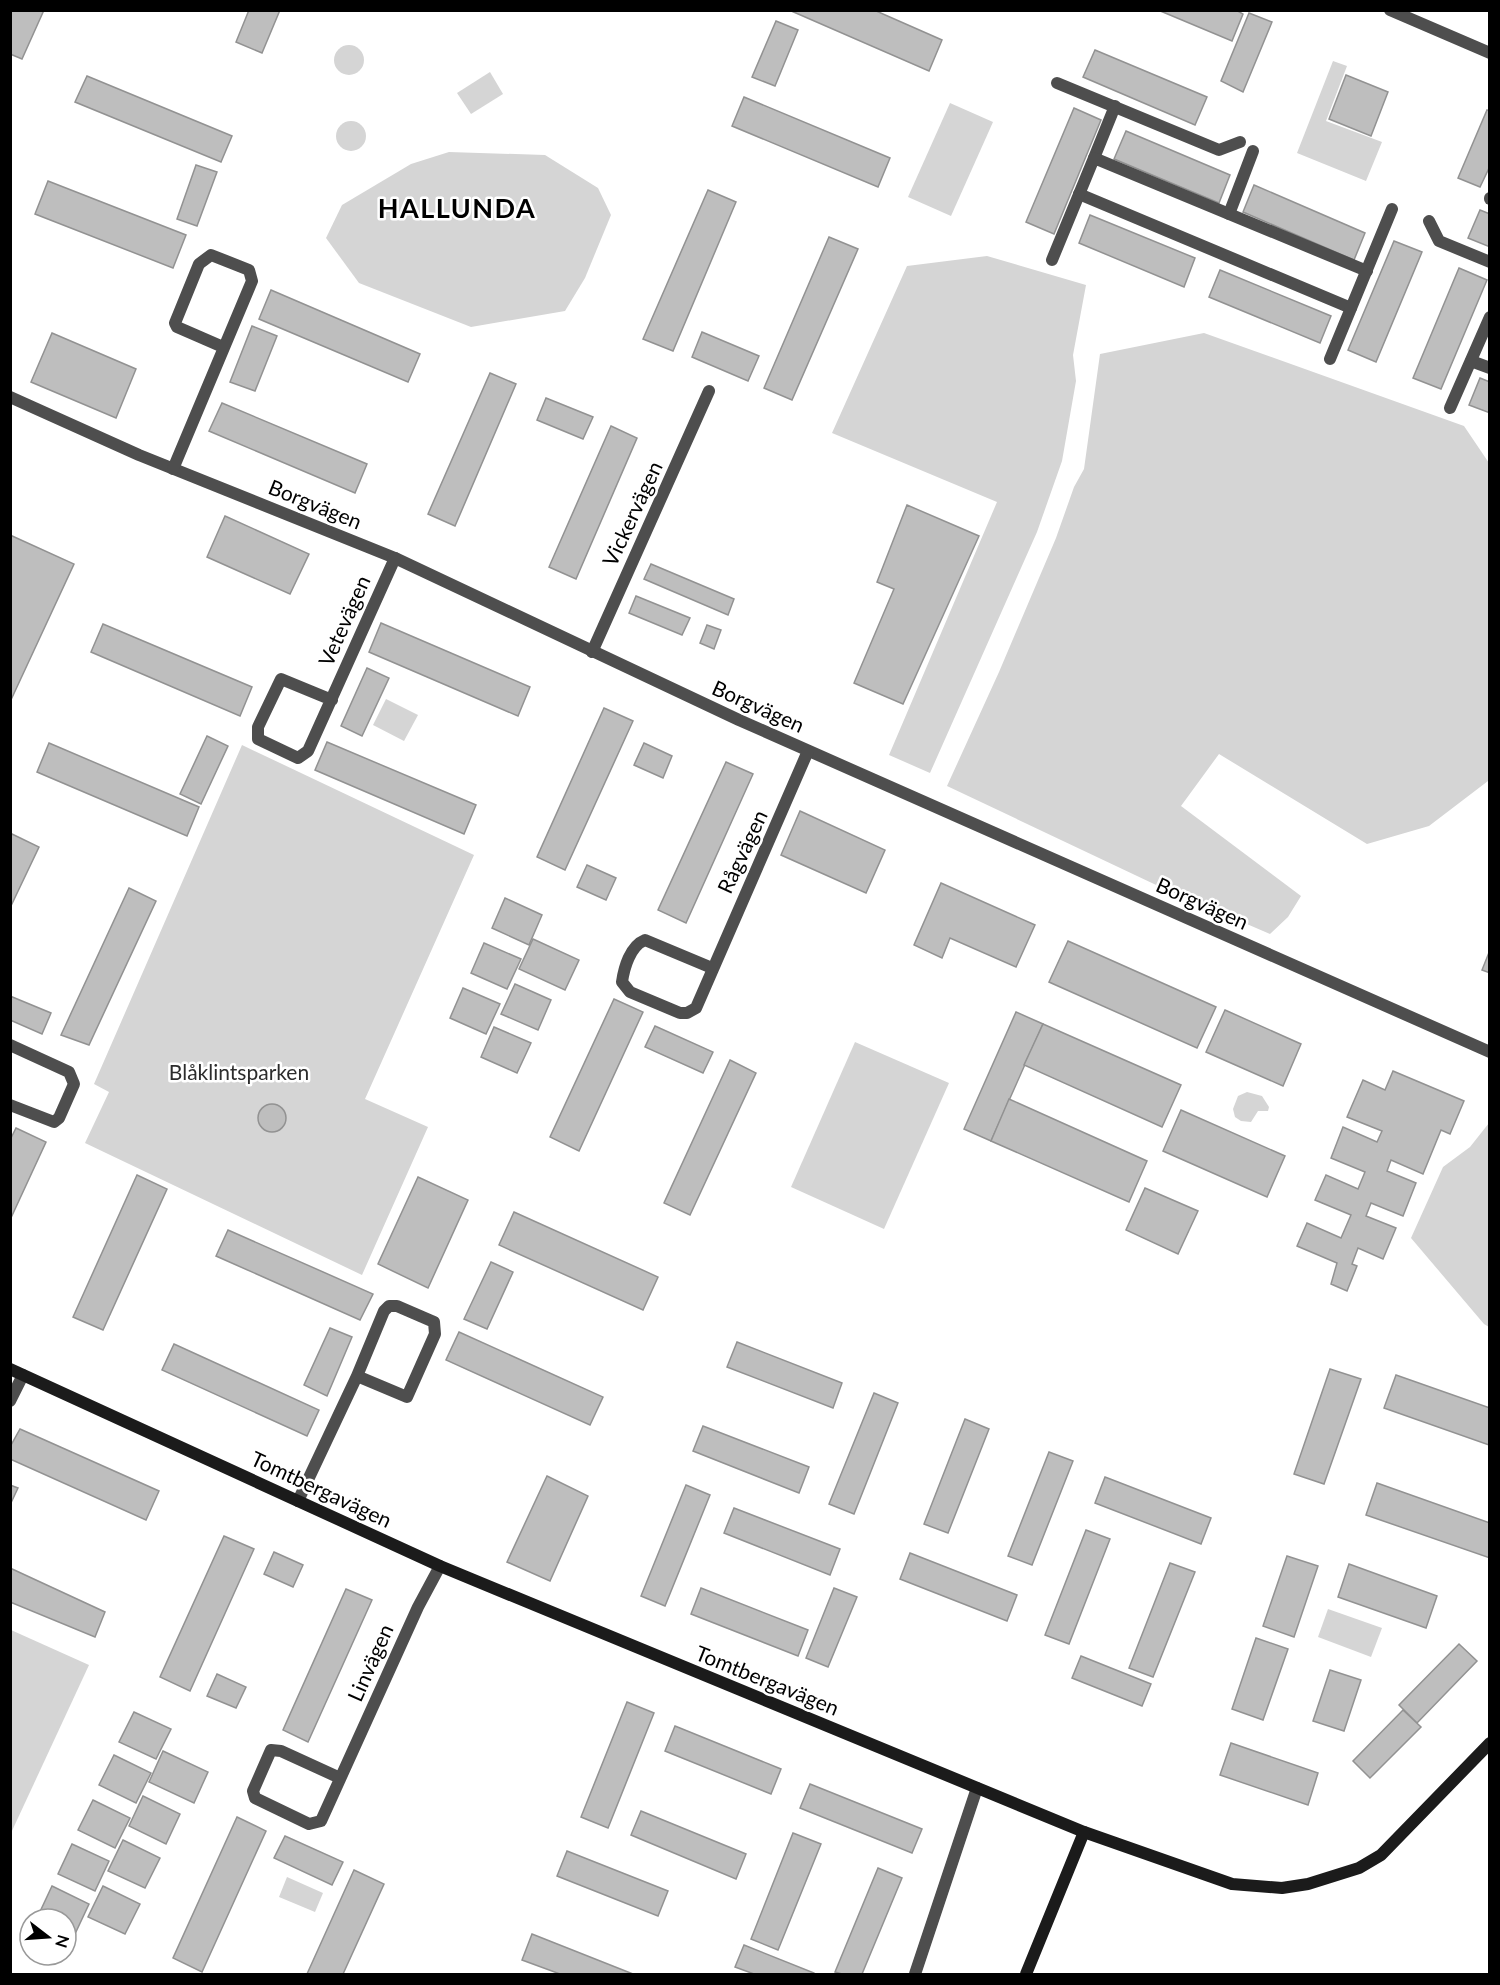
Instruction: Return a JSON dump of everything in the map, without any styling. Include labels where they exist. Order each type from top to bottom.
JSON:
[{"type":"street","points":[[1390,10],[1490,54]]},
{"type":"street","points":[[1057,83],[1219,150],[1240,142]]},
{"type":"street","points":[[1052,260],[1114,106]]},
{"type":"street","points":[[1228,214],[1253,151]]},
{"type":"street","points":[[1094,158],[1366,271]]},
{"type":"street","points":[[1079,194],[1351,308]]},
{"type":"street","points":[[1330,359],[1392,209]]},
{"type":"street","points":[[1429,221],[1439,241],[1490,262]]},
{"type":"street","points":[[173,468],[252,281],[249,270],[211,255],[199,264],[175,323],[177,327],[223,346]]},
{"type":"street","points":[[1450,408],[1489,321]]},
{"type":"street","points":[[1471,361],[1490,368]]},
{"type":"street","name":"Vickervägen","points":[[592,652],[709,391]]},
{"type":"street","name":"Borgvägen","points":[[10,397],[173,468],[395,558],[808,751],[1490,1052]]},
{"type":"street","name":"Vetevägen","points":[[332,700],[281,679],[258,727],[258,739],[298,758],[304,755],[332,700],[395,558]]},
{"type":"street","name":"Rågvägen","points":[[712,968],[645,940],[633,950],[622,982],[630,992],[680,1013],[687,1013],[696,1008],[793,790],[808,751]]},
{"type":"street","points":[[10,1045],[69,1072],[74,1084],[59,1118],[54,1122],[10,1105]]},
{"type":"street","points":[[298,1501],[357,1376],[384,1311],[389,1306],[397,1306],[434,1322],[435,1334],[407,1397],[357,1376]]},
{"type":"street","name":"Tomtbergavägen","points":[[10,1369],[440,1566],[1084,1832],[1239,1885],[1282,1888],[1308,1884],[1346,1874],[1381,1855],[1490,1743]]},
{"type":"street","points":[[10,1401],[23,1375]]},
{"type":"street","name":"Linvägen","points":[[340,1778],[281,1751],[271,1750],[253,1791],[255,1798],[309,1824],[321,1821],[418,1607],[440,1566]]},
{"type":"street","points":[[915,1974],[977,1788]]},
{"type":"street","points":[[1026,1974],[1084,1832]]},
{"type":"green space","points":[[349,45],[359,50],[364,60],[359,70],[349,75],[339,70],[334,60],[339,50]]},
{"type":"green space","points":[[1333,61],[1347,66],[1326,121],[1382,142],[1366,181],[1297,153]]},
{"type":"green space","points":[[490,72],[503,94],[471,114],[457,93]]},
{"type":"green space","points":[[950,103],[993,122],[951,216],[908,197]]},
{"type":"green space","points":[[351,121],[362,125],[366,136],[362,147],[351,151],[340,147],[336,136],[340,125]]},
{"type":"green space","points":[[449,152],[545,155],[598,188],[611,215],[585,278],[565,311],[471,327],[359,283],[326,238],[342,205],[411,164]]},
{"type":"green space","points":[[987,256],[1086,285],[1073,355],[1076,381],[1062,461],[1037,532],[930,773],[889,755],[997,502],[832,433],[907,266]]},
{"type":"green space","points":[[1204,333],[1464,426],[1489,463],[1488,781],[1429,826],[1367,844],[1219,754],[1181,806],[1301,896],[1288,917],[1270,934],[1154,884],[947,786],[999,672],[1056,538],[1074,487],[1084,469],[1100,354]]},
{"type":"green space","points":[[386,699],[418,715],[404,741],[373,725]]},
{"type":"green space","name":"Blåklintsparken","points":[[242,745],[474,855],[365,1099],[428,1127],[362,1275],[85,1143],[109,1092],[94,1084]]},
{"type":"green space","points":[[855,1042],[949,1083],[884,1229],[791,1187]]},
{"type":"green space","points":[[1247,1092],[1262,1096],[1269,1107],[1268,1111],[1258,1111],[1251,1122],[1241,1121],[1235,1117],[1233,1109],[1238,1096]]},
{"type":"green space","points":[[1489,1123],[1489,1327],[1411,1238],[1443,1167],[1470,1147]]},
{"type":"green space","points":[[1328,1609],[1382,1628],[1371,1657],[1318,1637]]},
{"type":"green space","points":[[11,1630],[89,1665],[11,1833]]},
{"type":"green space","points":[[287,1877],[323,1893],[315,1912],[279,1897]]},
{"type":"building","points":[[10,10],[44,10],[22,59],[10,54]]},
{"type":"building","points":[[249,10],[280,10],[262,53],[236,42]]},
{"type":"building","points":[[789,10],[874,10],[942,40],[929,71]]},
{"type":"building","points":[[1158,10],[1236,10],[1243,14],[1232,41]]},
{"type":"building","points":[[1249,13],[1272,22],[1243,92],[1221,81]]},
{"type":"building","points":[[776,21],[798,30],[775,86],[752,77]]},
{"type":"building","points":[[1095,50],[1207,97],[1195,125],[1083,77]]},
{"type":"building","points":[[1346,75],[1388,92],[1371,136],[1329,119]]},
{"type":"building","points":[[87,76],[232,136],[221,162],[75,102]]},
{"type":"building","points":[[744,97],[890,158],[878,187],[732,126]]},
{"type":"building","points":[[1074,108],[1101,120],[1054,234],[1026,222]]},
{"type":"building","points":[[1487,110],[1490,111],[1490,166],[1480,187],[1458,178]]},
{"type":"building","points":[[1126,131],[1230,175],[1219,203],[1114,159]]},
{"type":"building","points":[[196,165],[217,172],[197,226],[177,219]]},
{"type":"building","points":[[48,181],[186,235],[173,268],[35,214]]},
{"type":"building","points":[[1254,185],[1365,233],[1354,260],[1243,212]]},
{"type":"building","points":[[708,190],[736,202],[673,351],[643,339]]},
{"type":"building","points":[[1480,210],[1490,214],[1490,247],[1468,238]]},
{"type":"building","points":[[1090,215],[1195,258],[1184,287],[1079,243]]},
{"type":"building","points":[[829,237],[858,249],[792,400],[764,388]]},
{"type":"building","points":[[1394,241],[1422,252],[1376,362],[1348,350]]},
{"type":"building","points":[[1459,268],[1487,280],[1441,389],[1413,378]]},
{"type":"building","points":[[1220,270],[1331,316],[1320,343],[1209,297]]},
{"type":"building","points":[[271,290],[420,354],[408,382],[259,319]]},
{"type":"building","points":[[252,326],[277,336],[255,391],[230,382]]},
{"type":"building","points":[[702,332],[759,356],[748,381],[692,357]]},
{"type":"building","points":[[52,333],[136,369],[116,418],[31,382]]},
{"type":"building","points":[[490,373],[516,384],[455,526],[428,514]]},
{"type":"building","points":[[1480,378],[1490,382],[1490,413],[1469,405]]},
{"type":"building","points":[[546,398],[593,417],[583,439],[537,420]]},
{"type":"building","points":[[222,403],[367,464],[355,493],[209,431]]},
{"type":"building","points":[[611,426],[637,438],[576,579],[549,567]]},
{"type":"building","points":[[907,505],[979,536],[903,704],[854,683],[894,589],[877,582]]},
{"type":"building","points":[[225,516],[309,554],[290,594],[207,557]]},
{"type":"building","points":[[10,535],[74,564],[10,702]]},
{"type":"building","points":[[651,564],[734,599],[728,615],[644,579]]},
{"type":"building","points":[[636,596],[690,618],[682,635],[629,613]]},
{"type":"building","points":[[381,623],[530,687],[518,716],[369,652]]},
{"type":"building","points":[[103,624],[252,687],[240,716],[91,652]]},
{"type":"building","points":[[707,625],[721,630],[714,649],[700,643]]},
{"type":"building","points":[[367,668],[389,678],[362,736],[341,726]]},
{"type":"building","points":[[604,708],[633,721],[565,870],[537,857]]},
{"type":"building","points":[[207,736],[228,746],[201,804],[180,794]]},
{"type":"building","points":[[327,742],[476,805],[464,834],[315,770]]},
{"type":"building","points":[[49,743],[199,807],[187,836],[37,772]]},
{"type":"building","points":[[644,743],[672,756],[663,778],[634,765]]},
{"type":"building","points":[[726,762],[753,774],[686,923],[658,910]]},
{"type":"building","points":[[800,811],[885,850],[866,893],[781,855]]},
{"type":"building","points":[[12,834],[39,847],[10,908],[10,837]]},
{"type":"building","points":[[587,865],[616,878],[606,900],[577,887]]},
{"type":"building","points":[[941,883],[1035,925],[1016,967],[950,938],[942,958],[914,945]]},
{"type":"building","points":[[129,888],[156,901],[89,1045],[61,1035]]},
{"type":"building","points":[[505,898],[542,915],[529,945],[492,928]]},
{"type":"building","points":[[533,939],[579,960],[565,990],[519,969]]},
{"type":"building","points":[[1068,941],[1216,1007],[1197,1048],[1049,982]]},
{"type":"building","points":[[484,943],[521,959],[507,989],[471,973]]},
{"type":"building","points":[[1490,950],[1490,973],[1482,970]]},
{"type":"building","points":[[515,984],[551,1000],[538,1030],[501,1014]]},
{"type":"building","points":[[463,988],[500,1004],[486,1034],[450,1018]]},
{"type":"building","points":[[10,996],[51,1013],[42,1034],[10,1020]]},
{"type":"building","points":[[614,999],[643,1012],[579,1151],[550,1137]]},
{"type":"building","points":[[1225,1010],[1301,1044],[1283,1086],[1206,1052]]},
{"type":"building","points":[[1016,1012],[1043,1024],[991,1141],[964,1129]]},
{"type":"building","points":[[1043,1024],[1181,1085],[1162,1127],[1024,1065]]},
{"type":"building","points":[[655,1026],[713,1052],[703,1073],[645,1047]]},
{"type":"building","points":[[494,1027],[531,1043],[517,1073],[481,1057]]},
{"type":"building","points":[[730,1060],[756,1073],[690,1215],[664,1203]]},
{"type":"building","points":[[1393,1071],[1464,1101],[1450,1134],[1441,1130],[1423,1174],[1391,1160],[1387,1171],[1416,1183],[1403,1216],[1371,1203],[1366,1216],[1396,1228],[1383,1259],[1358,1248],[1352,1264],[1357,1266],[1347,1291],[1331,1284],[1337,1263],[1297,1246],[1307,1223],[1341,1238],[1351,1215],[1315,1200],[1326,1175],[1358,1189],[1365,1172],[1331,1158],[1343,1127],[1377,1142],[1382,1131],[1347,1117],[1363,1080],[1385,1090]]},
{"type":"building","points":[[1009,1099],[1147,1161],[1129,1202],[991,1141]]},
{"type":"building","points":[[272,1104],[282,1108],[286,1118],[282,1128],[272,1132],[262,1128],[258,1118],[262,1108]]},
{"type":"building","points":[[1181,1110],[1285,1156],[1267,1197],[1163,1151]]},
{"type":"building","points":[[16,1128],[46,1142],[10,1220],[10,1140]]},
{"type":"building","points":[[137,1175],[167,1189],[103,1330],[73,1317]]},
{"type":"building","points":[[418,1177],[468,1200],[428,1288],[378,1264]]},
{"type":"building","points":[[1145,1188],[1198,1211],[1178,1254],[1126,1230]]},
{"type":"building","points":[[514,1212],[658,1277],[643,1310],[499,1245]]},
{"type":"building","points":[[228,1230],[373,1294],[360,1320],[216,1256]]},
{"type":"building","points":[[491,1262],[513,1272],[487,1329],[464,1319]]},
{"type":"building","points":[[330,1328],[352,1337],[327,1396],[304,1385]]},
{"type":"building","points":[[459,1332],[603,1397],[590,1425],[446,1360]]},
{"type":"building","points":[[737,1342],[842,1383],[833,1408],[727,1367]]},
{"type":"building","points":[[174,1344],[319,1410],[307,1436],[162,1370]]},
{"type":"building","points":[[1330,1369],[1361,1379],[1324,1484],[1294,1474]]},
{"type":"building","points":[[1396,1375],[1490,1408],[1489,1445],[1384,1408]]},
{"type":"building","points":[[874,1393],[898,1403],[854,1514],[829,1504]]},
{"type":"building","points":[[965,1419],[989,1429],[948,1533],[924,1524]]},
{"type":"building","points":[[703,1426],[809,1467],[799,1493],[693,1451]]},
{"type":"building","points":[[20,1429],[159,1491],[146,1520],[10,1459],[10,1447]]},
{"type":"building","points":[[1049,1452],[1073,1461],[1032,1565],[1008,1556]]},
{"type":"building","points":[[547,1476],[588,1496],[550,1581],[507,1562]]},
{"type":"building","points":[[1105,1477],[1211,1518],[1201,1544],[1095,1503]]},
{"type":"building","points":[[1377,1483],[1490,1523],[1490,1558],[1366,1515]]},
{"type":"building","points":[[10,1485],[18,1488],[10,1505]]},
{"type":"building","points":[[686,1485],[710,1495],[665,1606],[641,1596]]},
{"type":"building","points":[[734,1508],[840,1549],[830,1575],[724,1533]]},
{"type":"building","points":[[1086,1530],[1110,1539],[1069,1644],[1045,1635]]},
{"type":"building","points":[[224,1536],[254,1549],[190,1691],[160,1677]]},
{"type":"building","points":[[274,1552],[303,1565],[293,1587],[264,1574]]},
{"type":"building","points":[[910,1553],[1017,1595],[1007,1621],[900,1579]]},
{"type":"building","points":[[1287,1556],[1318,1566],[1294,1637],[1263,1626]]},
{"type":"building","points":[[1170,1563],[1195,1572],[1153,1677],[1129,1668]]},
{"type":"building","points":[[1349,1564],[1437,1596],[1426,1628],[1338,1597]]},
{"type":"building","points":[[10,1568],[105,1612],[95,1637],[10,1602]]},
{"type":"building","points":[[701,1588],[808,1630],[798,1656],[691,1614]]},
{"type":"building","points":[[834,1588],[857,1597],[828,1667],[806,1658]]},
{"type":"building","points":[[346,1589],[372,1600],[308,1742],[283,1730]]},
{"type":"building","points":[[1256,1638],[1288,1649],[1263,1720],[1232,1709]]},
{"type":"building","points":[[1459,1644],[1477,1661],[1417,1723],[1399,1705]]},
{"type":"building","points":[[1081,1656],[1151,1684],[1142,1706],[1072,1678]]},
{"type":"building","points":[[1330,1670],[1361,1680],[1344,1731],[1313,1721]]},
{"type":"building","points":[[217,1674],[246,1687],[236,1708],[207,1696]]},
{"type":"building","points":[[627,1702],[654,1713],[608,1828],[581,1817]]},
{"type":"building","points":[[1403,1710],[1421,1727],[1370,1778],[1353,1761]]},
{"type":"building","points":[[134,1712],[171,1729],[156,1759],[119,1742]]},
{"type":"building","points":[[675,1726],[781,1769],[771,1794],[665,1751]]},
{"type":"building","points":[[1231,1743],[1318,1773],[1308,1805],[1220,1775]]},
{"type":"building","points":[[163,1751],[208,1772],[194,1803],[149,1782]]},
{"type":"building","points":[[114,1755],[151,1773],[136,1803],[99,1785]]},
{"type":"building","points":[[810,1784],[922,1829],[912,1853],[800,1808]]},
{"type":"building","points":[[143,1796],[180,1814],[166,1844],[129,1826]]},
{"type":"building","points":[[93,1800],[130,1818],[115,1848],[78,1830]]},
{"type":"building","points":[[641,1811],[746,1854],[736,1879],[631,1835]]},
{"type":"building","points":[[237,1817],[266,1831],[202,1972],[173,1958]]},
{"type":"building","points":[[793,1833],[821,1844],[778,1950],[751,1939]]},
{"type":"building","points":[[285,1836],[343,1862],[332,1885],[274,1858]]},
{"type":"building","points":[[123,1840],[160,1858],[145,1888],[108,1871]]},
{"type":"building","points":[[72,1844],[109,1861],[95,1891],[58,1874]]},
{"type":"building","points":[[567,1851],[668,1891],[658,1916],[557,1876]]},
{"type":"building","points":[[878,1868],[902,1878],[862,1974],[835,1972]]},
{"type":"building","points":[[354,1870],[384,1884],[343,1974],[307,1974]]},
{"type":"building","points":[[52,1886],[89,1904],[78,1928],[78,1907],[42,1907]]},
{"type":"building","points":[[103,1886],[140,1904],[125,1934],[88,1917]]},
{"type":"building","points":[[532,1934],[633,1974],[560,1974],[522,1960]]},
{"type":"building","points":[[744,1945],[814,1974],[754,1974],[735,1967]]},
{"type":"district","name":"HALLUNDA","points":[[457,209]]}]
